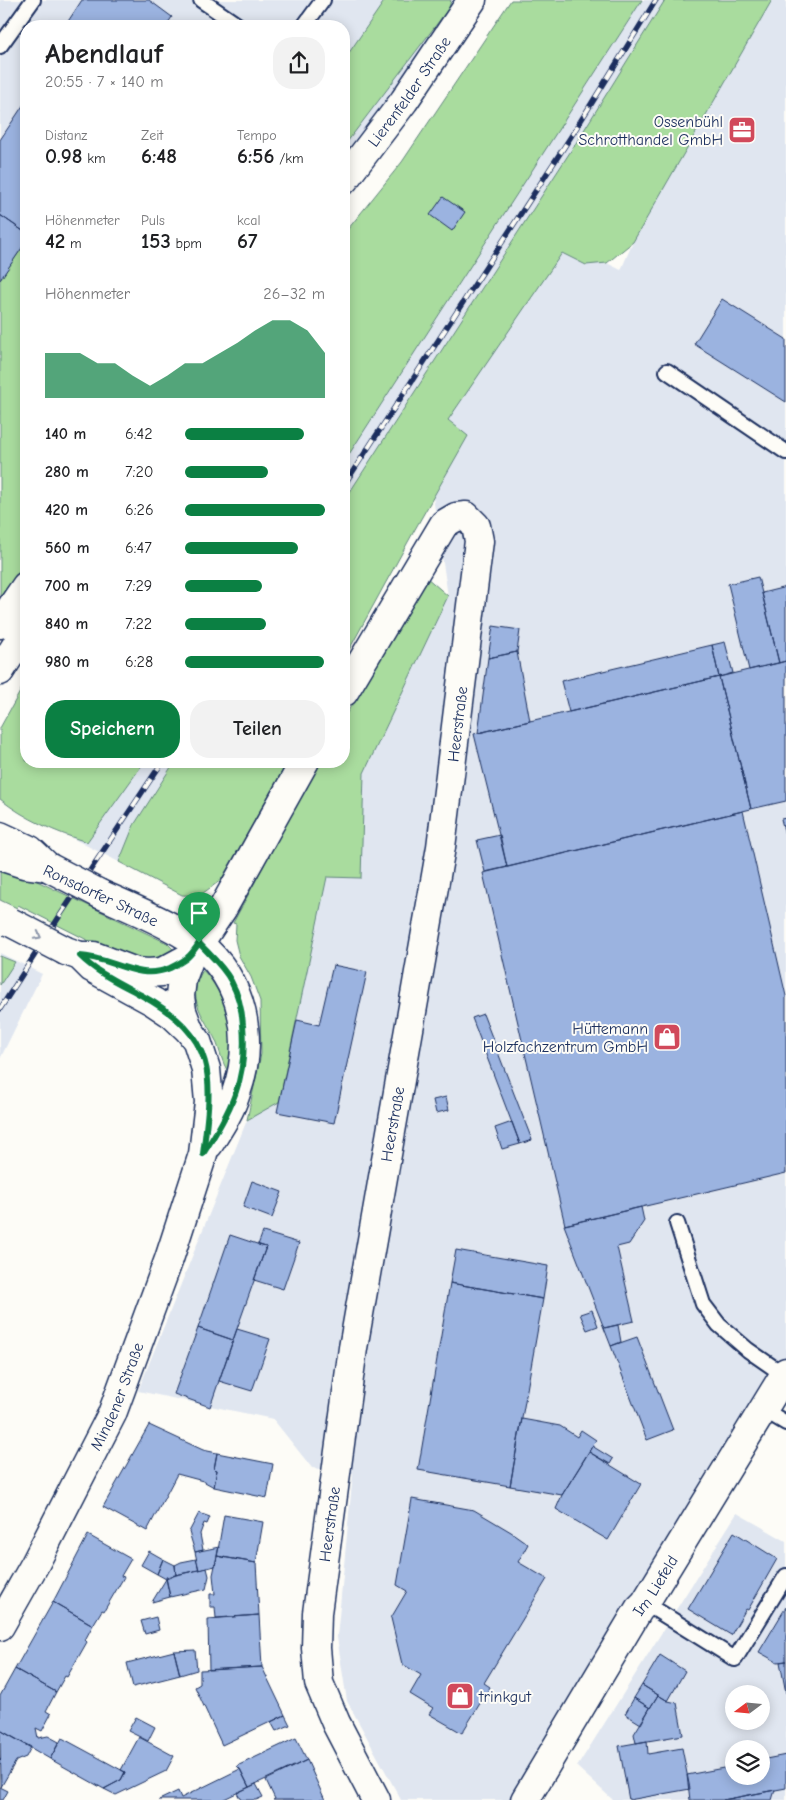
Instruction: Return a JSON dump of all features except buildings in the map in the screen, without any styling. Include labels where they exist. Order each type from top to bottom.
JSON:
[{"type":"street","name":"Lierenfelder Straße","points":[[350,172],[404,101],[472,0]]},
{"type":"street","name":"Heerstraße","points":[[350,682],[444,524],[456,517],[466,516],[476,526],[480,541],[441,847],[353,1348],[317,1612],[316,1648],[319,1683],[336,1723],[376,1800]]},
{"type":"street","points":[[0,624],[20,595]]},
{"type":"street","points":[[0,671],[20,639]]},
{"type":"street","name":"Mindener Straße","points":[[0,1626],[36,1564],[112,1414],[169,1259],[203,1154],[209,1085],[201,1053],[182,1011],[180,996],[182,979],[194,950],[223,908],[301,768]]},
{"type":"street","points":[[0,836],[30,850],[48,867]]},
{"type":"street","name":"Ronsdorfer Straße","points":[[0,856],[24,864],[48,867],[100,894],[172,927],[194,950]]},
{"type":"street","points":[[5,920],[73,953]]},
{"type":"street","name":"Mindener Straße","points":[[73,953],[94,956],[136,972],[148,973],[162,972],[194,950]]},
{"type":"street","name":"Mindener Straße","points":[[194,950],[221,965],[232,982],[242,1012],[245,1041],[244,1062],[236,1093],[225,1118],[203,1154]]},
{"type":"street","name":"Mindener Straße","points":[[73,953],[92,968],[154,1002],[172,1014],[189,1030]]},
{"type":"street","name":"Im Liefeld","points":[[525,1800],[639,1609],[775,1416],[785,1373]]},
{"type":"lane","points":[[0,46],[33,0]]},
{"type":"lane","points":[[201,0],[230,20]]},
{"type":"lane","points":[[308,20],[322,0]]},
{"type":"lane","points":[[667,371],[786,452]]},
{"type":"lane","points":[[677,1223],[703,1304],[719,1325],[748,1350],[785,1373]]},
{"type":"lane","points":[[645,1603],[735,1659],[786,1576]]},
{"type":"shaded area","points":[[0,0],[457,0],[350,150],[350,20],[20,20],[20,557],[0,583]]},
{"type":"shaded area","points":[[627,0],[704,0],[350,535],[350,417]]},
{"type":"shaded area","points":[[772,0],[786,0],[786,1357],[656,1570],[521,1800],[401,1800],[347,1701],[337,1637],[353,1473],[312,1468],[273,1419],[138,1391],[247,1120],[277,1101],[325,874],[362,823],[364,773],[448,596],[433,497],[401,475],[558,239],[621,270],[633,242]]},
{"type":"shaded area","points":[[101,768],[193,768],[161,816],[119,862],[68,836],[92,781]]},
{"type":"shaded area","points":[[0,953],[42,974],[0,1059]]},
{"type":"shaded area","points":[[737,1513],[786,1541],[786,1800],[613,1800],[577,1767]]},
{"type":"green space","points":[[385,0],[451,0],[449,8],[350,138],[350,51]]},
{"type":"green space","points":[[511,0],[642,0],[350,453],[350,227],[402,162]]},
{"type":"green space","points":[[665,0],[772,0],[633,242],[607,263],[586,265],[562,253],[448,420],[468,436],[350,648],[350,492],[576,143]]},
{"type":"green space","points":[[20,251],[20,571],[0,597],[0,280]]},
{"type":"green space","points":[[426,577],[448,596],[364,773],[361,878],[327,877],[279,1102],[247,1120],[261,1054],[260,1001],[251,977],[239,956],[235,940],[236,924],[233,923],[316,768],[350,768],[350,708]]},
{"type":"green space","points":[[20,692],[20,768],[140,768],[87,842],[42,825],[0,799],[0,728]]},
{"type":"green space","points":[[171,768],[284,768],[221,880],[199,896],[182,895],[119,862],[134,825]]},
{"type":"green space","points":[[0,864],[37,879],[37,881],[167,943],[173,949],[171,954],[140,960],[101,947],[18,905],[17,908],[0,900]]},
{"type":"green space","points":[[0,956],[15,962],[0,985]]},
{"type":"green space","points":[[203,970],[218,992],[228,1017],[232,1044],[231,1058],[227,1070],[216,1041],[198,1007],[196,999],[198,980]]},
{"type":"railway","points":[[350,476],[570,138],[656,0]]},
{"type":"railway","points":[[0,1009],[158,768]]},
{"type":"place","name":"Ossenbühl Schrotthandel GmbH","points":[[742,130]]},
{"type":"place","name":"Hüttemann Holzfachzentrum GmbH","points":[[667,1037]]},
{"type":"place","name":"trinkgut","points":[[460,1696]]},
{"type":"route","points":[[199,943],[221,965],[232,982],[242,1012],[245,1041],[244,1062],[236,1093],[225,1118],[203,1154],[209,1085],[206,1068],[196,1041],[189,1030],[172,1014],[92,968],[80,956],[94,956],[136,972],[162,972],[190,957],[199,943]]}]
